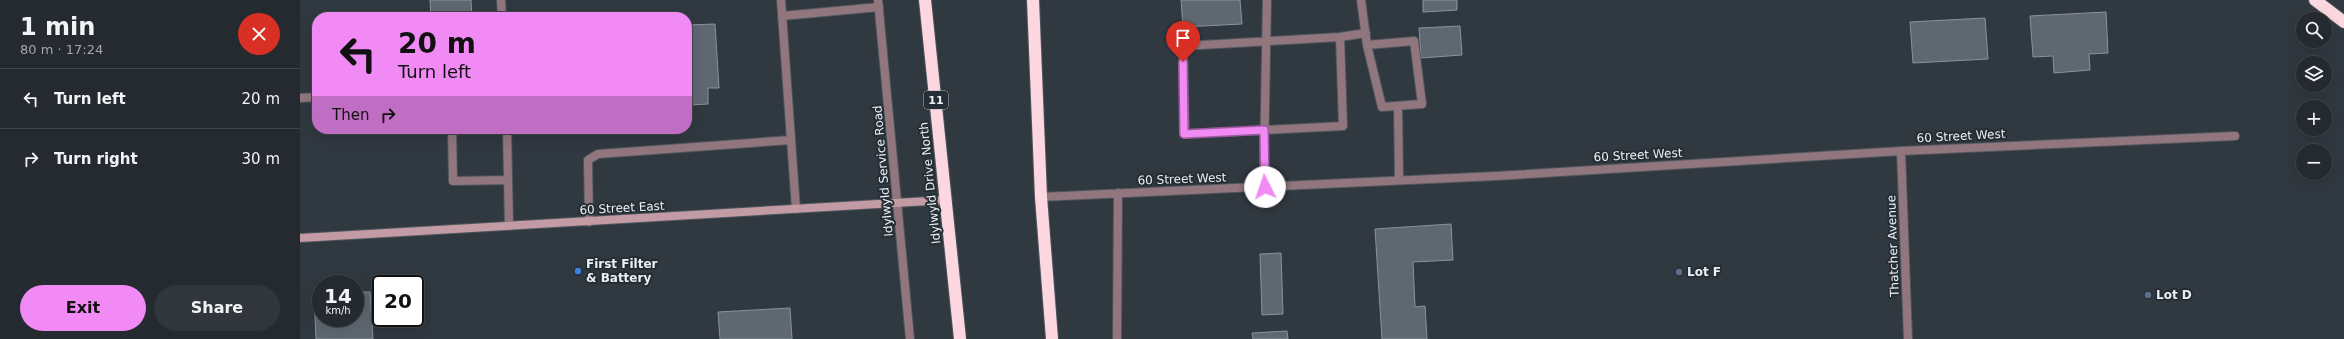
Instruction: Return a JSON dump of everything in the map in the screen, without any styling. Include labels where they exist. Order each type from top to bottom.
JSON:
[{"type":"highway","name":"Idylwyld Drive North","points":[[925,0],[960,339]]},
{"type":"highway","points":[[1032,0],[1041,197],[1052,339]]},
{"type":"highway","points":[[2315,0],[2344,22]]},
{"type":"street","points":[[501,0],[502,12]]},
{"type":"street","points":[[781,0],[796,209]]},
{"type":"street","points":[[1265,187],[1264,130],[1267,0]]},
{"type":"street","points":[[1361,0],[1368,45],[1382,107],[1422,104],[1414,40],[1368,45]]},
{"type":"street","points":[[782,16],[879,3]]},
{"type":"street","name":"Idylwyld Service Road","points":[[879,3],[910,339]]},
{"type":"street","points":[[1340,37],[1343,126],[1184,134],[1183,46],[1340,37],[1366,33]]},
{"type":"street","points":[[300,98],[312,97]]},
{"type":"street","points":[[1398,106],[1399,180]]},
{"type":"street","points":[[452,134],[453,181],[508,180]]},
{"type":"street","points":[[507,134],[509,226]]},
{"type":"street","name":"60 Street West","points":[[1041,197],[1399,180],[1901,151],[2235,136]]},
{"type":"street","points":[[589,222],[588,160],[598,154],[791,140]]},
{"type":"street","name":"Thatcher Avenue","points":[[1901,151],[1908,339]]},
{"type":"street","points":[[1117,339],[1118,193]]},
{"type":"street","name":"60 Street East","points":[[300,238],[946,200]]},
{"type":"building","points":[[430,0],[471,0],[472,12],[431,12]]},
{"type":"building","points":[[1181,0],[1240,0],[1242,24],[1183,27]]},
{"type":"building","points":[[1423,0],[1457,0],[1457,10],[1423,12]]},
{"type":"building","points":[[2106,12],[2108,53],[2089,54],[2090,70],[2054,73],[2053,56],[2033,57],[2030,16]]},
{"type":"building","points":[[1985,18],[1988,59],[1913,63],[1910,22]]},
{"type":"building","points":[[715,24],[719,88],[708,88],[708,104],[692,105],[692,25]]},
{"type":"building","points":[[1460,26],[1462,55],[1421,58],[1419,28]]},
{"type":"building","points":[[1451,224],[1453,260],[1413,262],[1415,307],[1425,306],[1427,339],[1382,339],[1375,229]]},
{"type":"building","points":[[1281,253],[1283,314],[1262,315],[1260,254]]},
{"type":"building","points":[[364,292],[370,292],[373,339],[316,339],[315,327],[364,327]]},
{"type":"building","points":[[790,308],[792,339],[720,339],[718,312]]},
{"type":"building","points":[[1287,331],[1288,339],[1253,339],[1252,333]]},
{"type":"place","name":"First Filter & Battery","points":[[578,271]]},
{"type":"place","name":"Lot F","points":[[1679,272]]},
{"type":"place","name":"Lot D","points":[[2148,295]]},
{"type":"route","points":[[1183,62],[1184,134],[1264,130],[1265,187]]}]
